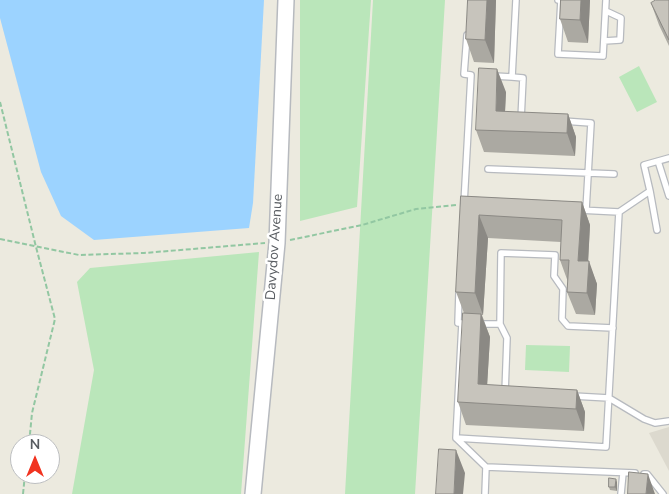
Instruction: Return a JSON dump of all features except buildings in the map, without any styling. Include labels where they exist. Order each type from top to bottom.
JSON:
[{"type":"street","name":"Davydov Avenue","points":[[253,494],[276,243],[286,0]]},
{"type":"lane","points":[[512,77],[516,0]]},
{"type":"lane","points":[[558,0],[561,0],[558,54],[603,56],[606,0]]},
{"type":"lane","points":[[604,41],[620,40],[621,18],[606,11]]},
{"type":"lane","points":[[467,28],[464,74],[479,75]]},
{"type":"lane","points":[[464,214],[471,75]]},
{"type":"lane","points":[[488,76],[523,78],[521,119],[529,120]]},
{"type":"lane","points":[[556,121],[591,123],[586,210]]},
{"type":"lane","points":[[657,230],[644,165],[669,158]]},
{"type":"lane","points":[[658,161],[669,196]]},
{"type":"lane","points":[[488,169],[614,174]]},
{"type":"lane","points":[[576,210],[619,212],[650,192]]},
{"type":"lane","points":[[464,204],[474,204]]},
{"type":"lane","points":[[456,438],[606,446],[619,212]]},
{"type":"lane","points":[[515,394],[505,394],[507,338],[500,324],[501,252],[555,255],[554,276],[563,289],[562,319],[568,326],[613,328]]},
{"type":"lane","points":[[460,283],[458,323],[500,324]]},
{"type":"lane","points":[[462,323],[456,438],[486,468],[647,474],[663,494]]},
{"type":"lane","points":[[562,396],[609,398],[655,423],[669,421]]},
{"type":"lane","points":[[485,494],[486,468]]},
{"type":"lane","points":[[621,494],[623,473]]},
{"type":"path","points":[[0,102],[56,319],[32,413],[30,434]]},
{"type":"path","points":[[0,239],[80,255],[144,253],[276,243],[362,225],[416,210],[464,204]]},
{"type":"shaded area","points":[[669,427],[669,471],[649,433]]},
{"type":"green space","points":[[300,0],[371,0],[357,207],[300,221]]},
{"type":"green space","points":[[373,0],[445,0],[415,494],[345,494]]},
{"type":"green space","points":[[639,66],[657,102],[637,112],[619,77]]},
{"type":"green space","points":[[259,252],[241,494],[72,494],[94,370],[77,282],[90,268]]},
{"type":"green space","points":[[526,345],[570,346],[569,372],[525,370]]},
{"type":"water","points":[[0,0],[264,0],[253,203],[249,228],[94,240],[61,216],[41,172],[0,18]]}]
